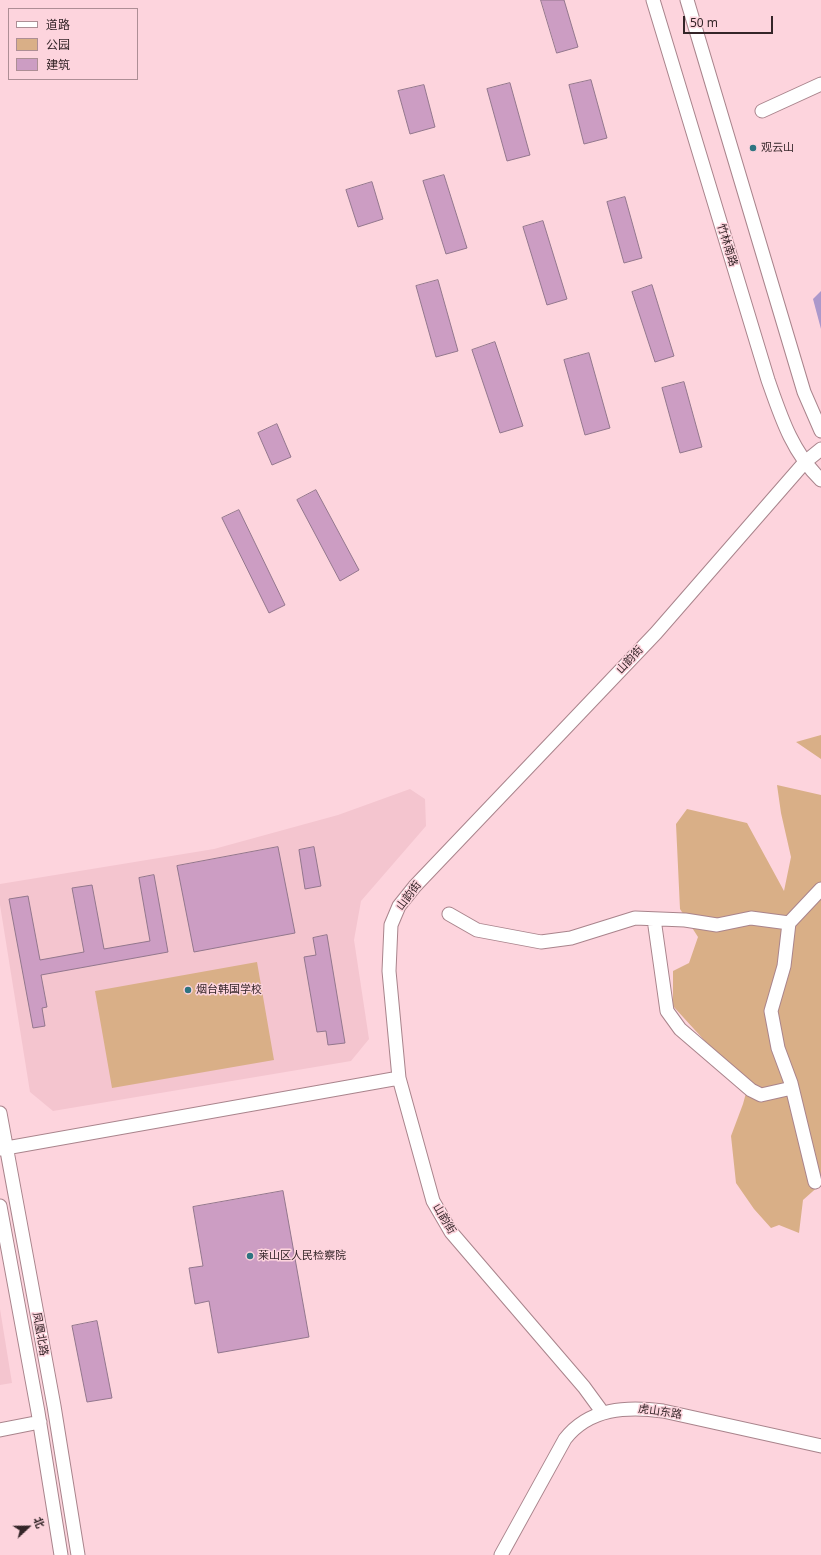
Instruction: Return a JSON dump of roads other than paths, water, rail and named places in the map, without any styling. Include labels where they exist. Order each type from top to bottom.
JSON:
[{"type":"street","name":"竹林南路","points":[[653,0],[768,380],[790,438],[805,462],[821,480]]},
{"type":"street","points":[[687,0],[804,392],[821,431]]},
{"type":"street","points":[[762,111],[821,84]]},
{"type":"street","name":"山韵街","points":[[603,1414],[584,1387],[451,1232],[433,1201],[399,1078],[389,971],[392,925],[399,906],[415,886],[656,632],[805,462],[821,449]]},
{"type":"street","points":[[815,1182],[792,1088],[778,1048],[772,1011],[784,966],[789,923],[821,889]]},
{"type":"street","points":[[450,914],[477,930],[540,942],[571,938],[635,918],[685,920],[717,925],[751,918],[789,923]]},
{"type":"street","points":[[654,919],[667,1011],[680,1029],[751,1090],[761,1095],[792,1088]]},
{"type":"street","points":[[3,1148],[399,1078]]},
{"type":"street","name":"凤凰北路","points":[[0,1113],[3,1148],[54,1406],[78,1555]]},
{"type":"street","name":"凤凰北路","points":[[0,1206],[40,1422],[61,1555]]},
{"type":"street","name":"虎山东路","points":[[501,1555],[566,1439],[573,1430],[584,1421],[603,1414],[637,1407],[663,1410],[821,1446]]},
{"type":"street","points":[[0,1430],[40,1422]]},
{"type":"place","name":"观云山","points":[[753,148]]},
{"type":"place","name":"烟台韩国学校","points":[[188,990]]},
{"type":"place","name":"莱山区人民检察院","points":[[250,1256]]}]
